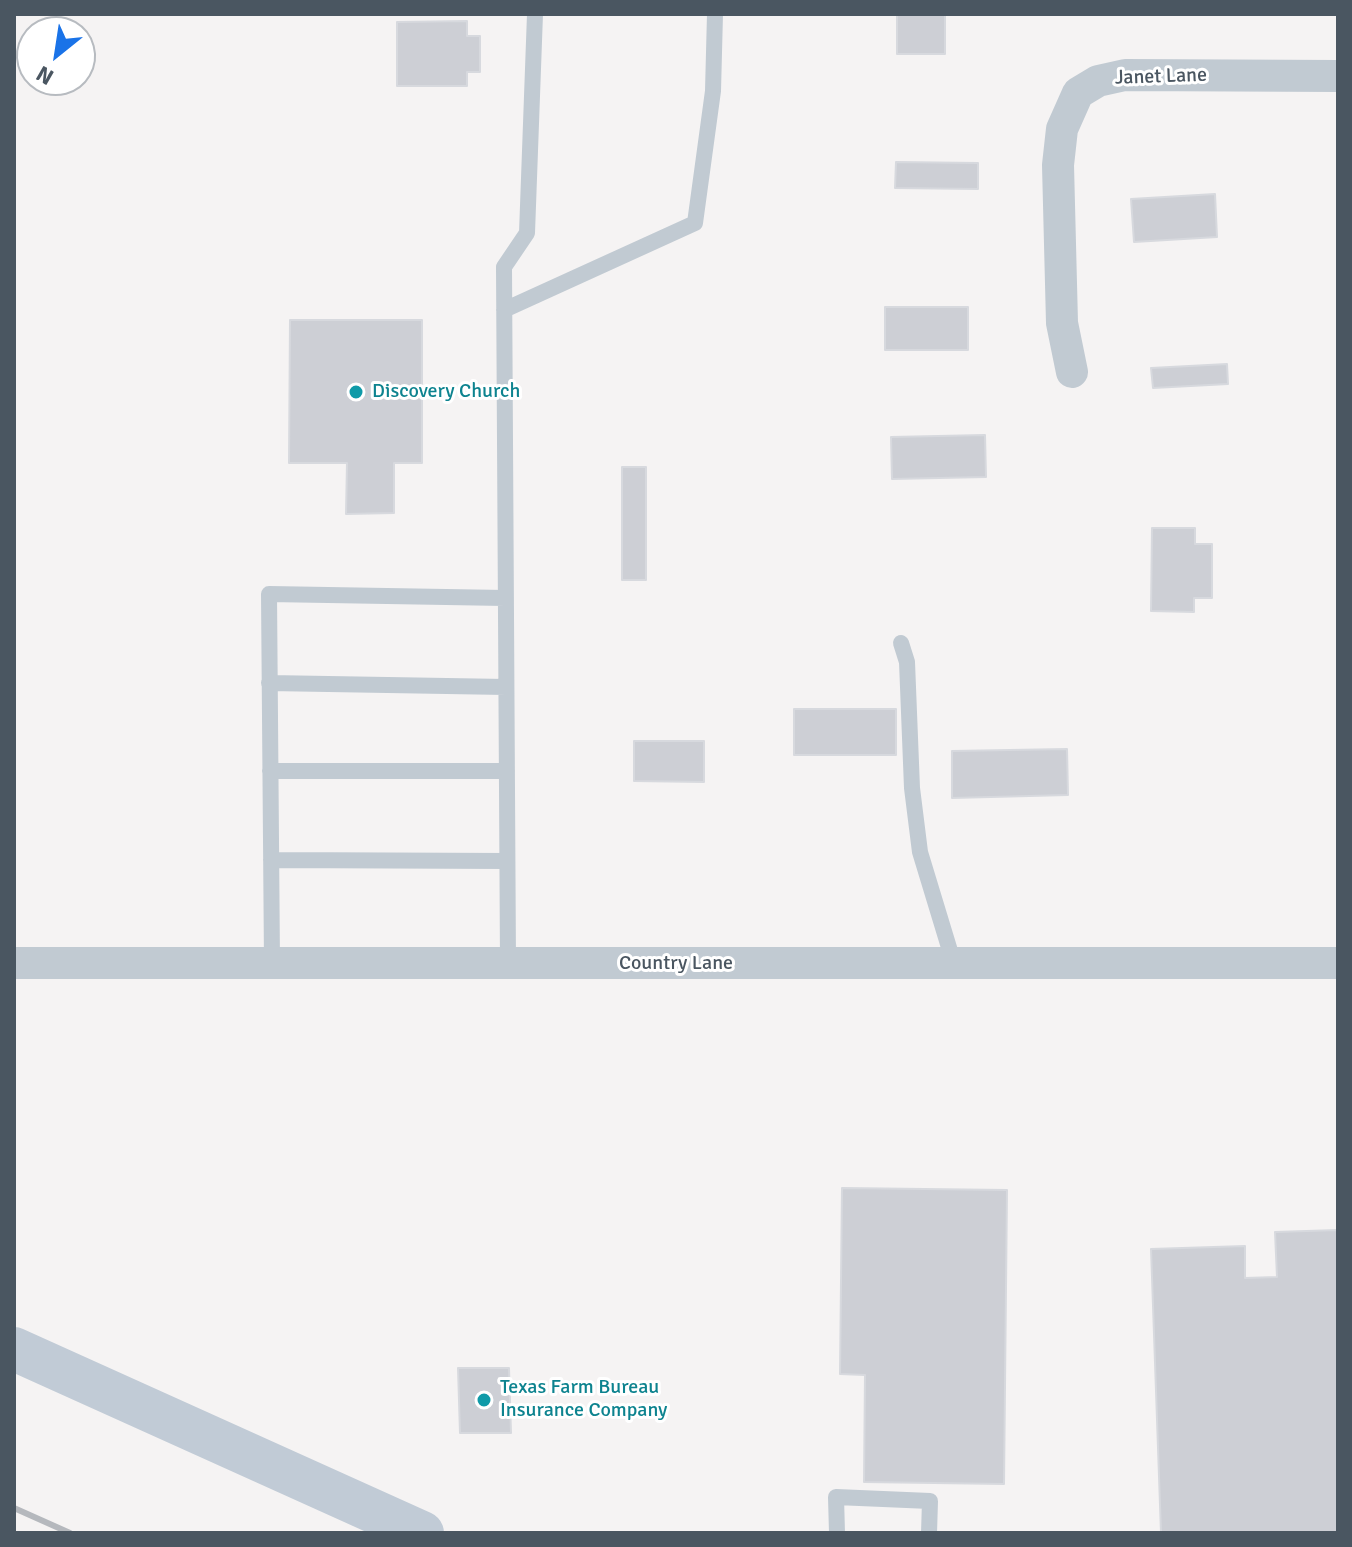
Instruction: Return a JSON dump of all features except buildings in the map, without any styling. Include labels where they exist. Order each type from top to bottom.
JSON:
[{"type":"main road","points":[[14,1349],[422,1533]]},
{"type":"street","name":"Janet Lane","points":[[1072,372],[1062,323],[1058,165],[1062,129],[1078,93],[1098,81],[1125,75],[1338,76]]},
{"type":"street","name":"Country Lane","points":[[14,963],[1338,963]]},
{"type":"lane","points":[[508,964],[504,267],[527,233],[535,14]]},
{"type":"lane","points":[[504,310],[695,223],[713,91],[715,14]]},
{"type":"lane","points":[[272,963],[269,594],[505,598]]},
{"type":"lane","points":[[901,643],[907,662],[912,788],[920,852],[954,964]]},
{"type":"lane","points":[[269,683],[506,687]]},
{"type":"lane","points":[[270,771],[507,771]]},
{"type":"lane","points":[[271,860],[507,861]]},
{"type":"lane","points":[[837,1533],[836,1497],[930,1501],[929,1533]]},
{"type":"railway","points":[[14,1508],[70,1533]]},
{"type":"place","name":"Discovery Church","points":[[356,392]]},
{"type":"place","name":"Texas Farm Bureau Insurance Company","points":[[484,1400]]}]
